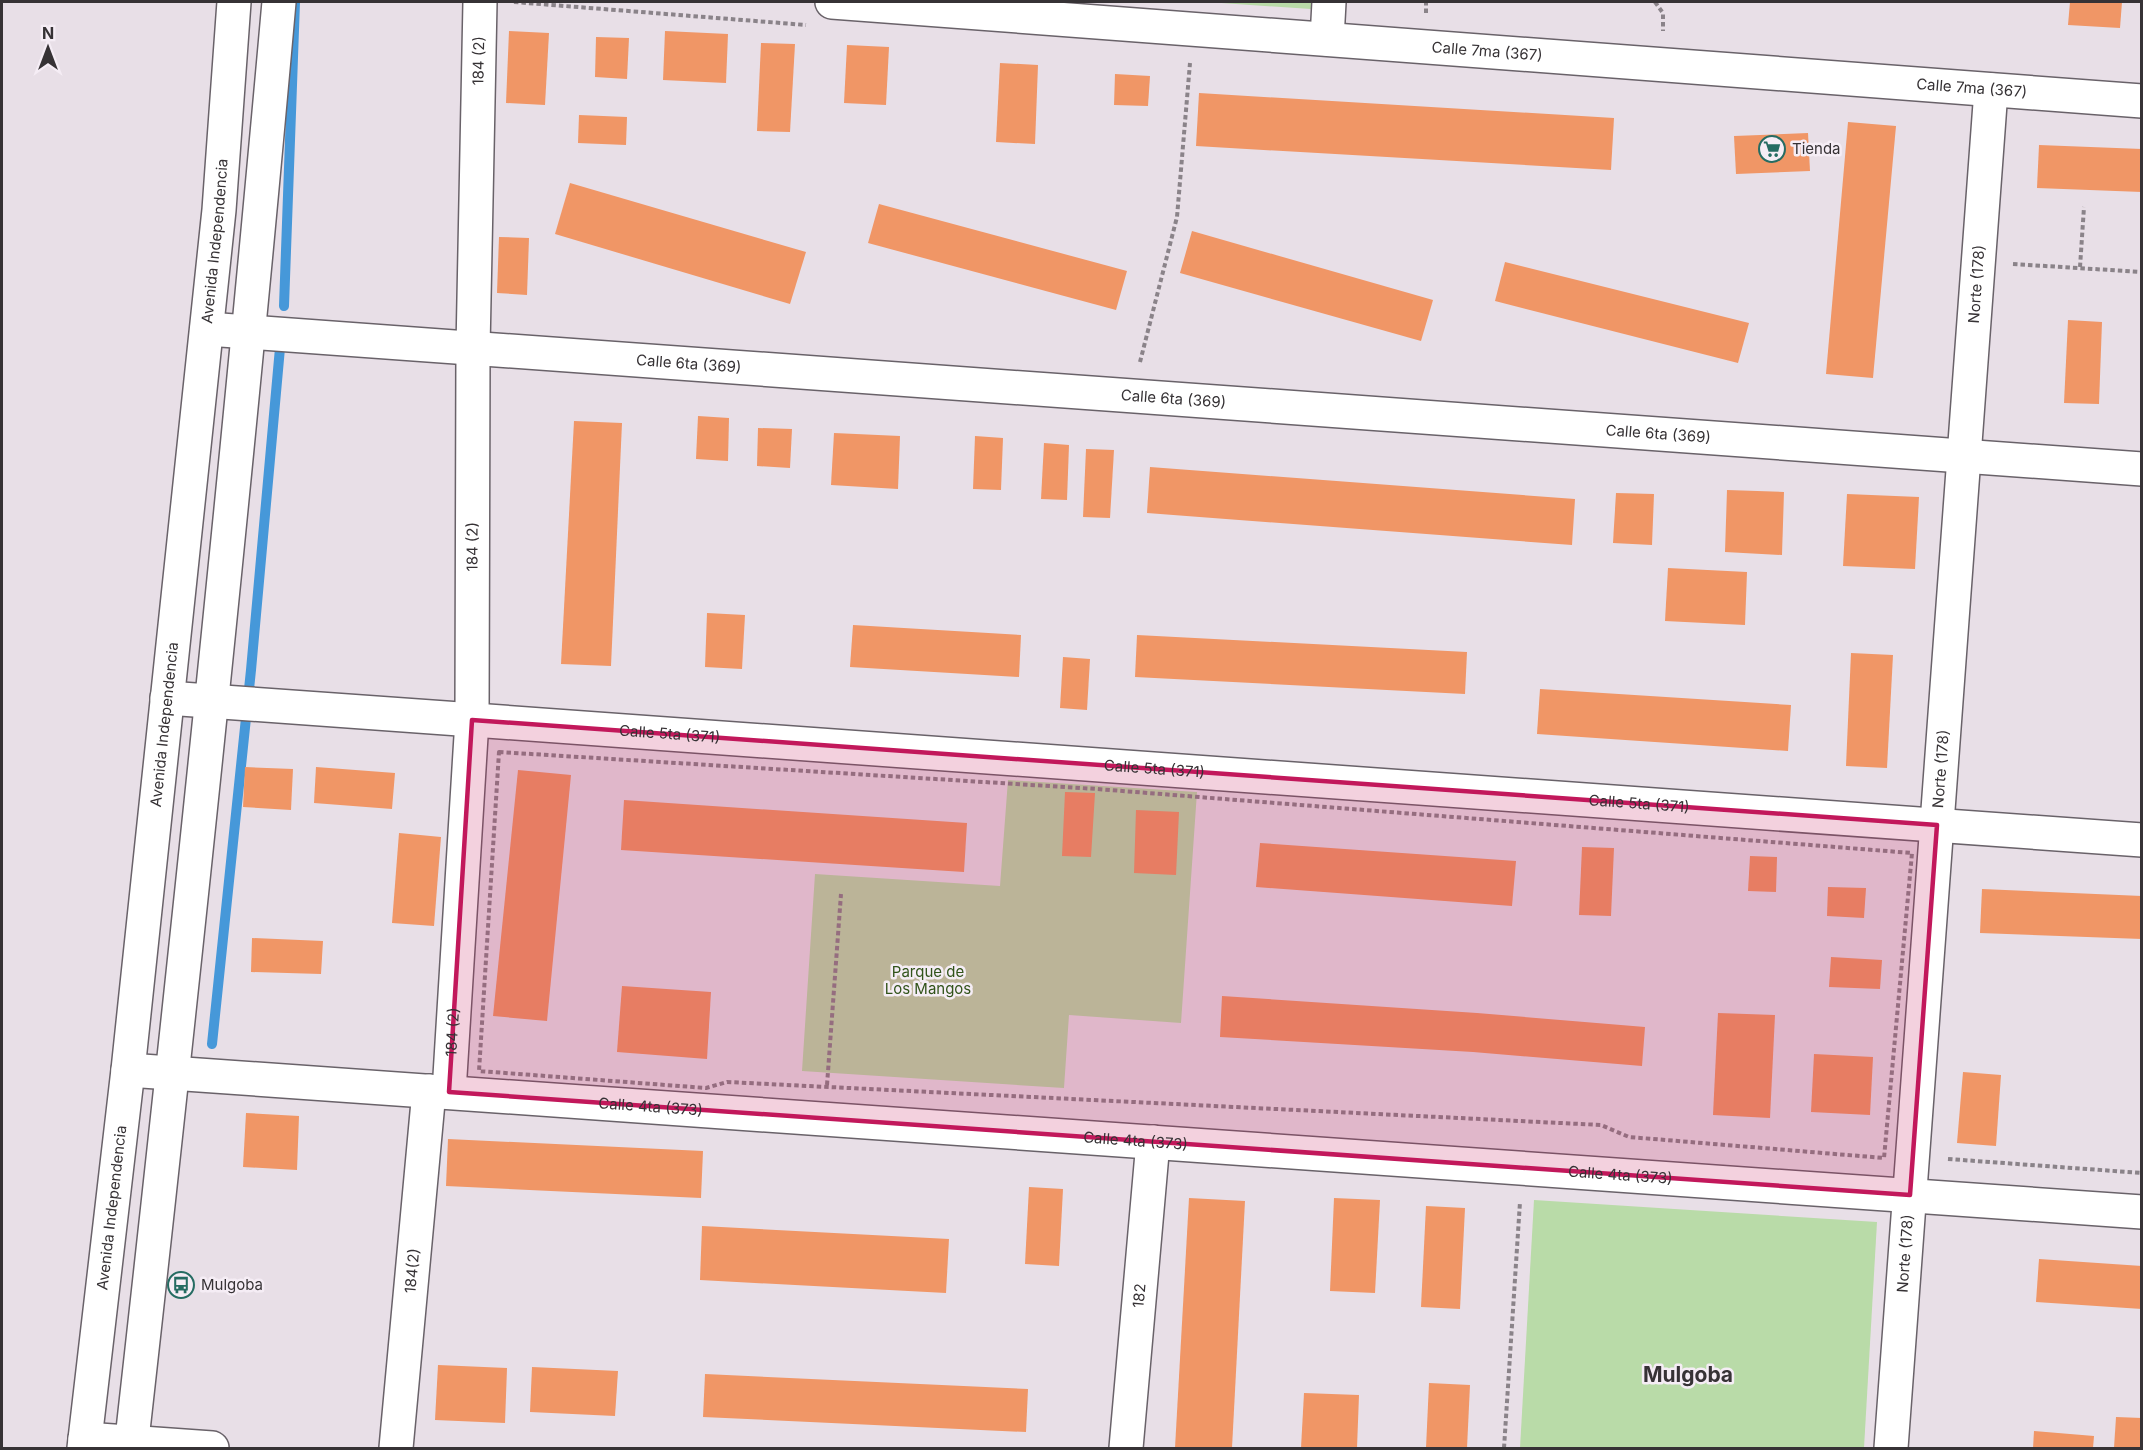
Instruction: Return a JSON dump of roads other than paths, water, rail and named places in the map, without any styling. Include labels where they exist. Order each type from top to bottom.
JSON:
[{"type":"street","name":"Avenida Independencia","points":[[84,1444],[128,1070],[207,329],[219,210],[234,2]]},
{"type":"street","points":[[131,1446],[250,333],[279,2]]},
{"type":"street","name":"184 (2)","points":[[439,1092],[472,720],[473,348],[480,2]]},
{"type":"street","name":"Calle 7ma (367)","points":[[832,2],[2142,101]]},
{"type":"street","points":[[1327,39],[1329,2]]},
{"type":"street","name":"Norte (178)","points":[[1891,1449],[1991,90]]},
{"type":"street","name":"Calle 6ta (369)","points":[[207,329],[2142,469]]},
{"type":"street","name":"Calle 5ta (371)","points":[[167,698],[2142,840]]},
{"type":"street","name":"Calle 4ta (373)","points":[[128,1070],[2142,1212]]},
{"type":"street","name":"184(2)","points":[[396,1449],[439,1092]]},
{"type":"street","name":"182","points":[[1126,1449],[1153,1142]]},
{"type":"street","points":[[84,1444],[212,1449]]},
{"type":"waterway","points":[[284,306],[295,2]]},
{"type":"waterway","points":[[212,1044],[251,670],[280,348]]},
{"type":"place","name":"Tienda","points":[[1772,149]]},
{"type":"place","name":"Mulgoba","points":[[181,1285]]},
{"type":"district","name":"Mulgoba","points":[[1688,1375]]},
{"type":"park label","name":"Parque de Los Mangos","points":[[928,980]]}]
